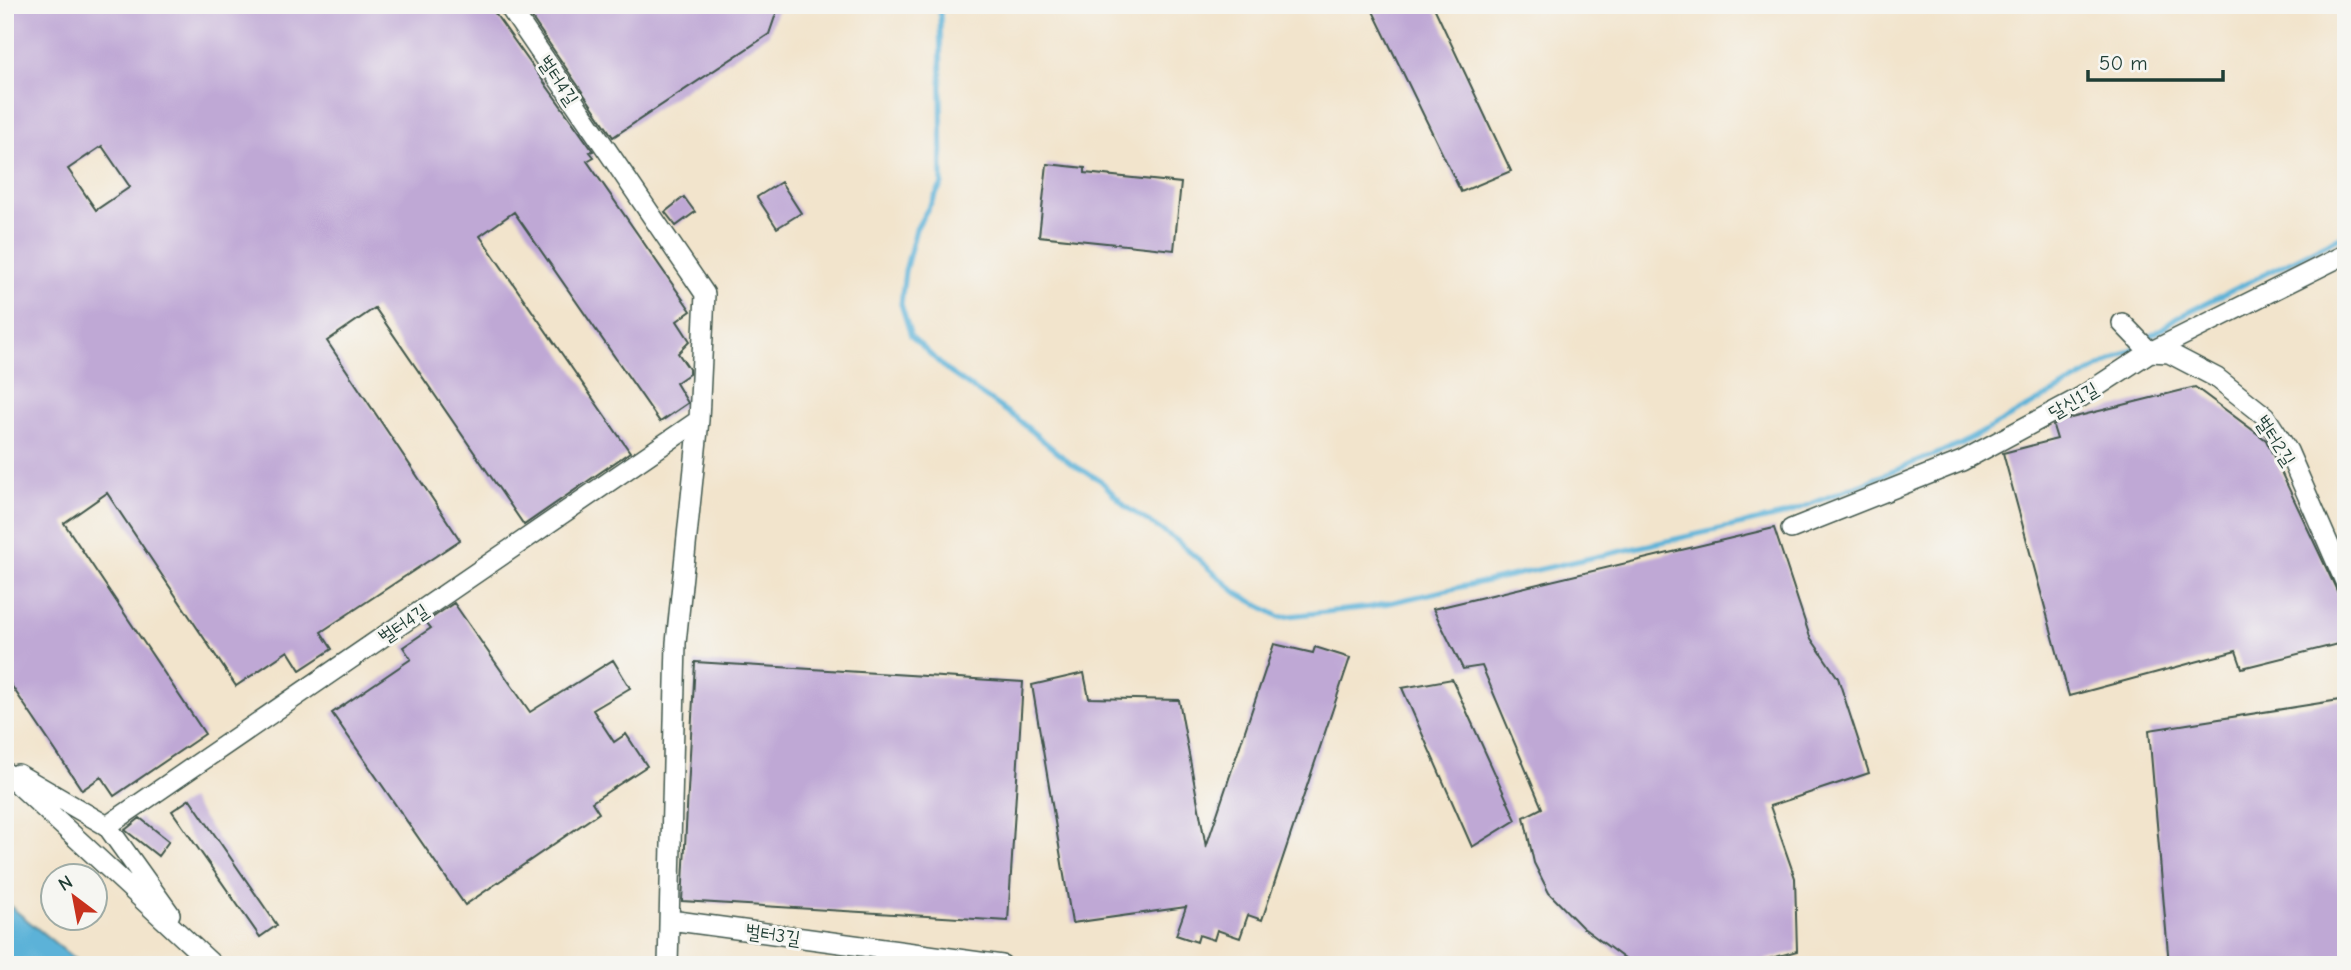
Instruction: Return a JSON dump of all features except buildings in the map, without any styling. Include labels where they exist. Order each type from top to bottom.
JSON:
[{"type":"street","name":"벌터4길","points":[[508,5],[705,294],[699,420],[676,643],[668,965]]},
{"type":"street","name":"달신1길","points":[[1791,529],[1962,461],[2081,397],[2150,352],[2346,254]]},
{"type":"street","points":[[2123,323],[2150,352]]},
{"type":"street","name":"벌터2길","points":[[2150,352],[2169,354],[2217,378],[2266,416],[2288,451],[2346,584]]},
{"type":"street","name":"벌터4길","points":[[107,825],[699,420]]},
{"type":"street","points":[[5,766],[107,825],[193,946]]},
{"type":"street","points":[[5,772],[213,965]]},
{"type":"street","name":"벌터3길","points":[[670,920],[1002,965]]},
{"type":"water","points":[[5,902],[38,929],[38,932],[42,932],[82,965],[5,965]]},
{"type":"waterway","points":[[940,5],[942,184],[916,229],[905,271],[901,304],[911,336],[949,372],[1016,418],[1070,463],[1100,480],[1126,507],[1175,539],[1237,593],[1280,617],[1371,607],[1783,515],[1961,444],[2138,346]]},
{"type":"waterway","points":[[2146,340],[2178,317],[2346,234]]}]
